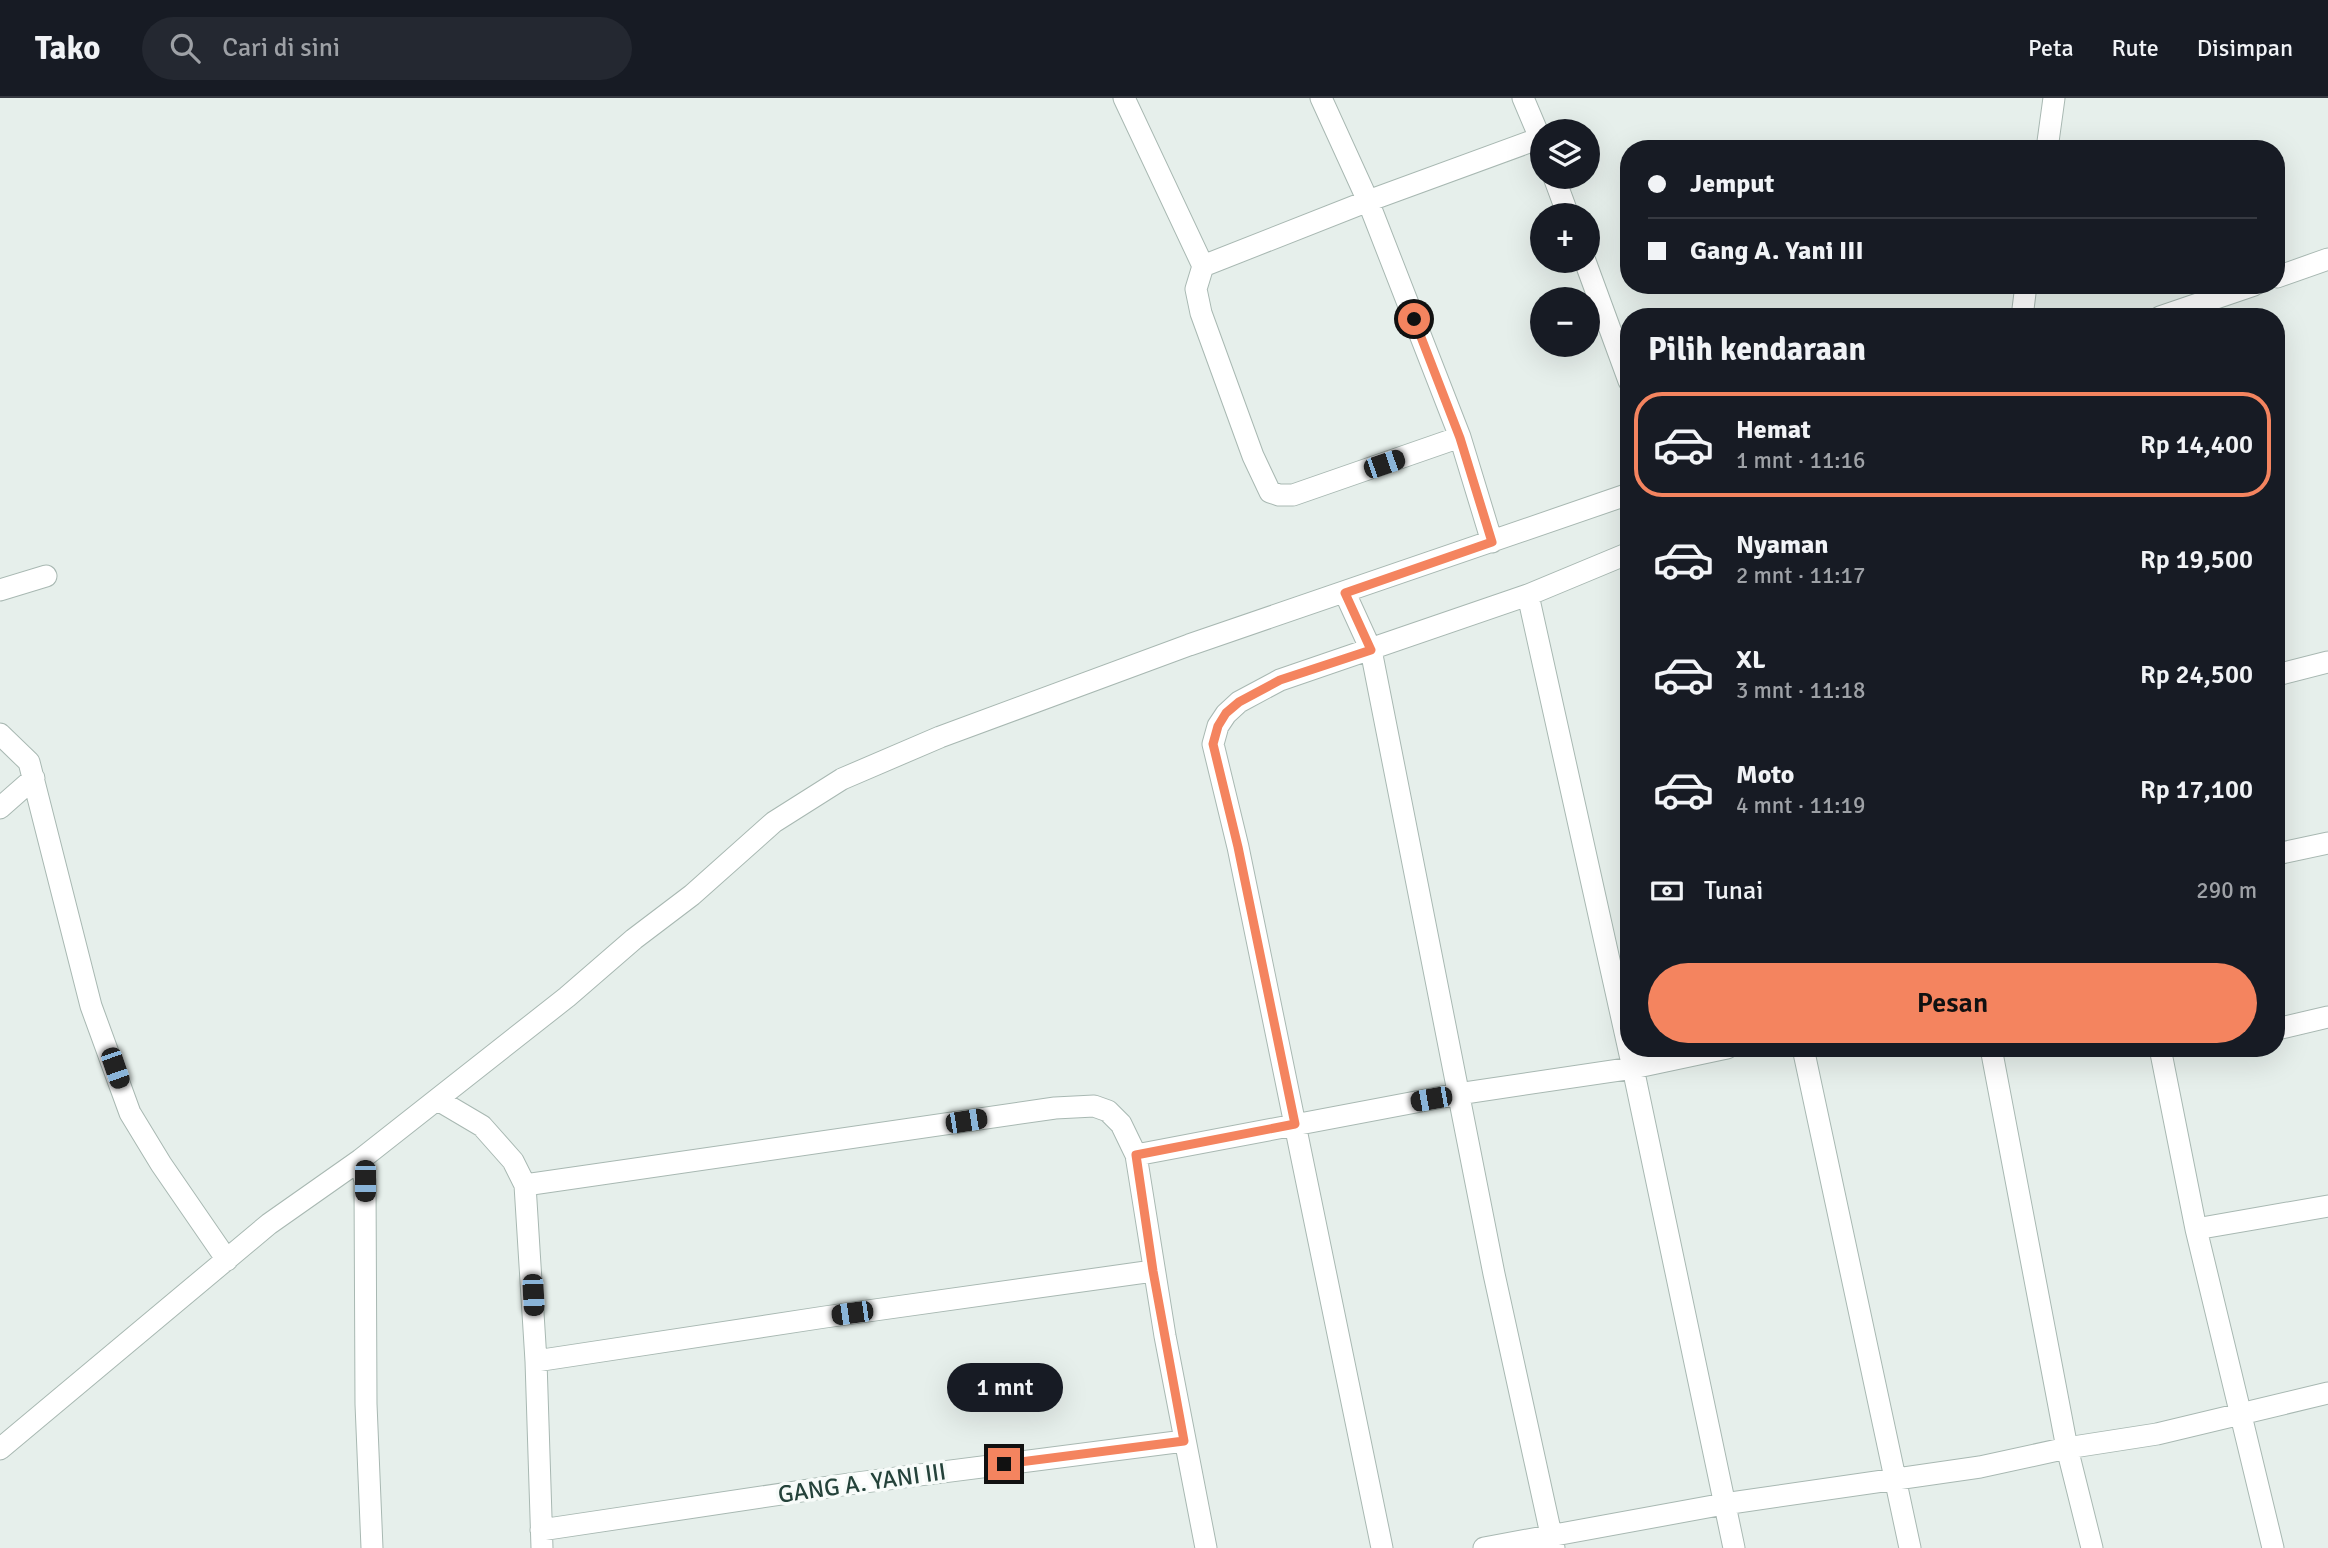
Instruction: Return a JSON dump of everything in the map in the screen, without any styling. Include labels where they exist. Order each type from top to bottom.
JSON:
[{"type":"street","points":[[1124,98],[1203,266],[1196,289],[1201,313],[1253,456],[1270,492],[1293,495],[1460,438]]},
{"type":"street","points":[[1321,98],[1368,201],[1460,438],[1492,542]]},
{"type":"street","points":[[1523,98],[1532,119]]},
{"type":"street","points":[[2048,140],[2054,98]]},
{"type":"street","points":[[1203,266],[1368,201],[1530,145]]},
{"type":"street","points":[[2285,274],[2328,259]]},
{"type":"street","points":[[1589,273],[1620,356]]},
{"type":"street","points":[[2186,308],[2228,294]]},
{"type":"street","points":[[0,1449],[269,1224],[360,1160],[567,997],[634,939],[692,895],[774,822],[842,779],[954,732],[1189,645],[1620,497]]},
{"type":"street","points":[[1382,1548],[1238,847],[1213,744],[1218,726],[1226,713],[1239,702],[1280,680],[1528,595],[1620,557]]},
{"type":"street","points":[[0,590],[46,576]]},
{"type":"street","points":[[1345,593],[1371,650],[1458,1094],[1552,1542]]},
{"type":"street","points":[[1528,595],[1620,1009]]},
{"type":"street","points":[[2285,673],[2328,662]]},
{"type":"street","points":[[0,734],[32,770],[91,1006],[130,1113],[155,1156],[227,1260]]},
{"type":"street","points":[[0,808],[32,770]]},
{"type":"street","points":[[2285,852],[2328,843]]},
{"type":"street","points":[[2285,1027],[2328,1017]]},
{"type":"street","points":[[1631,1057],[1734,1548]]},
{"type":"street","points":[[1136,1155],[1458,1094],[1633,1068],[1685,1057]]},
{"type":"street","points":[[1805,1057],[1910,1548]]},
{"type":"street","points":[[1993,1057],[2067,1448],[2092,1548]]},
{"type":"street","points":[[2164,1057],[2196,1229],[2273,1548]]},
{"type":"street","points":[[438,1100],[482,1126],[513,1161],[525,1185],[537,1361],[541,1539]]},
{"type":"street","points":[[525,1185],[1055,1108],[1094,1106],[1108,1111],[1115,1116],[1136,1155],[1153,1271],[1206,1548]]},
{"type":"street","points":[[360,1160],[365,1181],[366,1404],[372,1548]]},
{"type":"street","points":[[2196,1229],[2328,1206]]},
{"type":"street","points":[[537,1361],[1153,1271]]},
{"type":"street","points":[[1485,1548],[1552,1542],[1724,1504],[1980,1467],[2067,1448],[2157,1434],[2328,1393]]},
{"type":"street","name":"GANG A. YANI III","points":[[541,1539],[849,1483],[1184,1441]]},
{"type":"route","points":[[1004,1464],[1184,1441],[1153,1271],[1136,1155],[1295,1124],[1238,847],[1213,744],[1218,726],[1226,713],[1239,702],[1280,680],[1371,650],[1345,593],[1492,542],[1460,438],[1414,319]]}]
